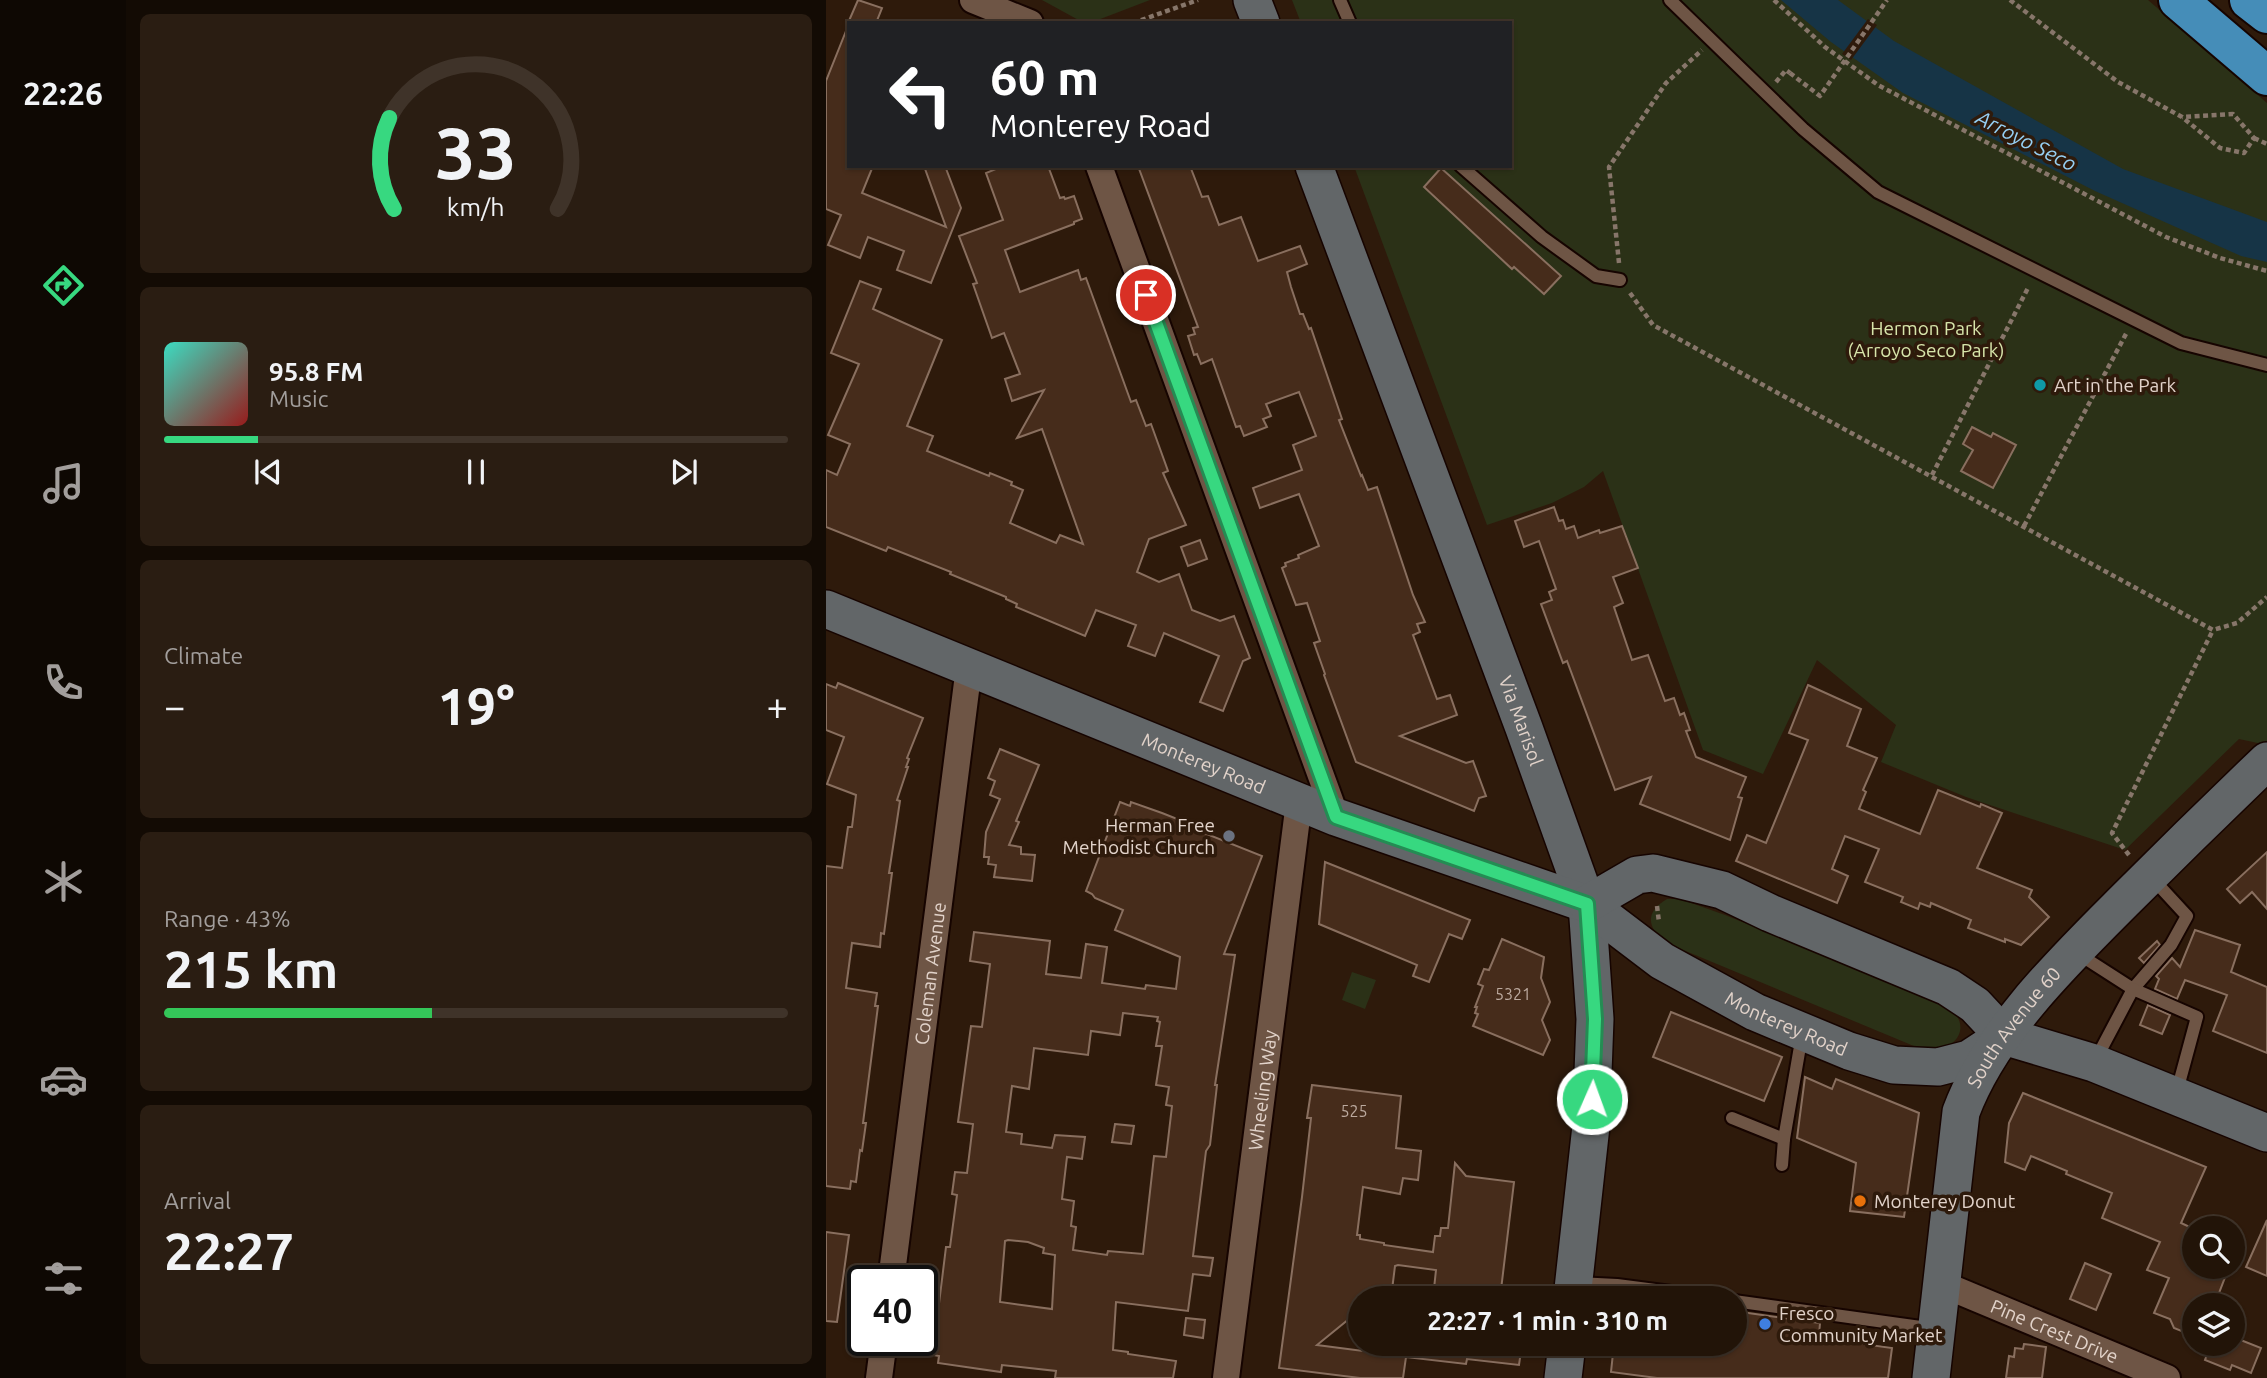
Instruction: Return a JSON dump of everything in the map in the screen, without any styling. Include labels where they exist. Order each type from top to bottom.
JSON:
[{"type":"highway","points":[[2178,0],[2267,76]]},
{"type":"highway","points":[[2249,0],[2267,14]]},
{"type":"street","points":[[973,0],[1025,21]]},
{"type":"street","points":[[1252,0],[1260,21]]},
{"type":"street","points":[[1100,168],[1336,817]]},
{"type":"street","name":"Via Marisol","points":[[1315,168],[1587,904],[1595,1019],[1591,1126],[1574,1286]]},
{"type":"street","name":"Monterey Road","points":[[826,609],[1336,817],[1587,904],[1662,961],[1755,1012],[1849,1051],[1895,1065],[1938,1068],[1969,1059],[2004,1037]]},
{"type":"street","name":"Coleman Avenue","points":[[893,1265],[969,667]]},
{"type":"street","name":"South Avenue 60","points":[[1931,1378],[1961,1112],[1977,1073],[2039,989],[2148,877],[2267,761]]},
{"type":"street","name":"Wheeling Way","points":[[1226,1378],[1299,802]]},
{"type":"street","points":[[1587,904],[1637,875],[1653,873],[1722,890],[1770,913],[1948,987],[1975,1005],[2004,1037],[2094,1063],[2267,1133]]},
{"type":"street","name":"Pine Crest Drive","points":[[1942,1284],[2167,1378]]},
{"type":"street","points":[[879,1378],[882,1356]]},
{"type":"street","points":[[1563,1378],[1566,1356]]},
{"type":"lane","points":[[1340,0],[1349,21]]},
{"type":"lane","points":[[1670,0],[1803,129],[1878,192],[2181,343],[2267,365]]},
{"type":"lane","points":[[1463,168],[1542,237],[1596,276],[1620,280]]},
{"type":"lane","points":[[2094,1063],[2133,989],[2171,945],[2187,916],[2148,877]]},
{"type":"lane","points":[[2074,952],[2133,989],[2197,1017],[2175,1096]]},
{"type":"lane","points":[[1782,1166],[1802,1032]]},
{"type":"lane","points":[[1732,1118],[1784,1139]]},
{"type":"lane","points":[[1747,1303],[1936,1329]]},
{"type":"path","points":[[1139,21],[1198,0]]},
{"type":"path","points":[[1774,0],[1825,47],[1878,85],[2166,237],[2220,258],[2267,271]]},
{"type":"path","points":[[1790,73],[1820,96],[1887,0]]},
{"type":"path","points":[[2010,0],[2118,82],[2182,117],[2220,148],[2244,153],[2254,138]]},
{"type":"path","points":[[1712,41],[1666,83],[1609,167],[1620,280],[1653,325],[2213,630],[2236,623],[2267,597]]},
{"type":"path","points":[[2182,117],[2232,114],[2254,138],[2267,144]]},
{"type":"path","points":[[1931,475],[2037,271]]},
{"type":"path","points":[[2024,526],[2134,319]]},
{"type":"path","points":[[2148,877],[2112,833],[2213,630]]},
{"type":"green space","points":[[1042,0],[1150,0],[1095,21],[1080,21]]},
{"type":"green space","name":"Hermon Park (Arroyo Seco Park)","points":[[1292,0],[2148,0],[2267,103],[2267,745],[2239,739],[2125,850],[1966,797],[1881,762],[1896,725],[1817,660],[1763,774],[1703,750],[1603,471],[1584,487],[1552,503],[1487,525],[1355,168],[1512,168],[1512,21],[1300,21]]},
{"type":"green space","points":[[1667,899],[1680,899],[1725,915],[1947,1005],[1959,1020],[1959,1034],[1950,1046],[1933,1054],[1664,942],[1654,930],[1651,919],[1655,909]]},
{"type":"green space","points":[[1352,972],[1376,980],[1365,1009],[1342,1000]]},
{"type":"water","name":"Arroyo Seco","points":[[1781,0],[1838,0],[1894,41],[2123,169],[2267,222],[2267,262],[2241,256],[2095,191],[1903,93],[1831,42]]},
{"type":"pier","points":[[1868,19],[1877,25],[1851,60],[1842,54]]},
{"type":"building","points":[[858,0],[882,8],[877,21],[849,21]]},
{"type":"building","points":[[847,28],[847,168],[872,168],[862,193],[946,227],[925,168],[946,168],[961,208],[931,283],[897,270],[904,251],[868,237],[860,258],[828,245],[841,215],[826,209],[826,81]]},
{"type":"building","points":[[998,168],[1049,168],[1060,198],[1074,196],[1082,219],[1005,250],[1020,292],[1078,270],[1081,280],[1086,278],[1131,402],[1136,400],[1146,426],[1151,424],[1168,471],[1163,473],[1186,525],[1149,539],[1137,572],[1159,582],[1179,574],[1192,610],[1220,621],[1234,616],[1250,658],[1243,661],[1223,711],[1200,702],[1219,656],[1164,633],[1155,656],[1128,646],[1136,625],[1096,610],[1085,636],[1016,607],[1017,604],[1006,597],[950,574],[951,572],[888,547],[886,551],[826,527],[826,470],[837,475],[850,444],[828,435],[859,364],[831,353],[860,281],[881,289],[873,309],[942,340],[907,426],[933,436],[927,451],[989,476],[990,473],[1023,490],[1010,523],[1056,543],[1060,535],[1083,544],[1042,429],[1017,438],[1044,390],[1012,401],[1005,379],[1020,374],[1004,333],[992,338],[973,284],[977,283],[959,236],[1003,220],[986,173]]},
{"type":"building","points":[[1139,168],[1191,168],[1202,197],[1208,196],[1219,225],[1241,217],[1258,261],[1300,246],[1307,264],[1287,272],[1300,314],[1303,314],[1309,329],[1311,328],[1342,419],[1339,420],[1361,476],[1368,490],[1377,487],[1413,595],[1425,622],[1417,624],[1420,632],[1413,635],[1437,699],[1450,695],[1457,715],[1400,736],[1466,763],[1473,761],[1486,796],[1479,798],[1474,811],[1356,762],[1314,643],[1320,641],[1307,603],[1296,605],[1282,568],[1286,566],[1285,563],[1299,558],[1298,555],[1319,546],[1299,494],[1260,508],[1253,488],[1302,470],[1293,445],[1316,436],[1299,392],[1266,404],[1271,416],[1263,419],[1267,427],[1244,436],[1240,426],[1236,427],[1212,359],[1201,364],[1197,354],[1194,355],[1188,336],[1195,334],[1193,328],[1198,327]]},
{"type":"building","points":[[1441,168],[1561,276],[1544,294],[1514,267],[1512,269],[1424,187]]},
{"type":"building","points":[[1972,427],[1991,437],[1993,433],[2016,445],[1993,488],[1961,471],[1973,450],[1963,444]]},
{"type":"building","points":[[1554,507],[1559,521],[1563,520],[1566,529],[1574,526],[1578,538],[1599,530],[1600,533],[1622,526],[1638,568],[1613,577],[1623,603],[1614,607],[1632,660],[1648,655],[1665,701],[1674,698],[1680,715],[1684,713],[1690,730],[1686,731],[1696,757],[1746,777],[1738,797],[1742,798],[1730,840],[1640,804],[1651,777],[1615,790],[1567,661],[1563,663],[1541,604],[1552,600],[1549,592],[1556,589],[1539,541],[1524,547],[1515,521]]},
{"type":"building","points":[[1200,540],[1207,559],[1188,566],[1181,547]]},
{"type":"building","points":[[838,683],[923,718],[907,758],[908,767],[897,800],[900,801],[889,873],[892,873],[880,947],[852,943],[846,988],[877,993],[875,1006],[878,1006],[862,1151],[860,1150],[856,1182],[851,1181],[850,1189],[826,1186],[826,866],[842,868],[856,795],[827,784],[844,737],[826,730],[826,684],[836,688]]},
{"type":"building","points":[[1808,685],[1861,709],[1847,746],[1877,758],[1863,790],[1866,792],[1859,809],[1920,834],[1938,790],[2002,813],[1977,868],[2032,890],[2029,897],[2049,917],[2021,945],[1968,928],[1971,920],[1931,903],[1930,907],[1920,903],[1918,909],[1901,902],[1903,897],[1865,882],[1879,849],[1845,836],[1832,869],[1848,876],[1837,903],[1736,861],[1747,835],[1766,843],[1808,740],[1789,733]]},
{"type":"building","points":[[1000,749],[1039,765],[1009,845],[1021,847],[1021,854],[1035,855],[1032,881],[994,877],[996,865],[988,864],[989,857],[984,857],[986,832],[1000,799],[990,795],[995,781],[988,778]]},
{"type":"building","points":[[1120,802],[1130,806],[1131,802],[1162,813],[1185,822],[1184,825],[1262,856],[1224,954],[1235,955],[1193,1256],[1213,1258],[1210,1276],[1193,1274],[1188,1311],[1116,1302],[1113,1350],[1176,1361],[1173,1378],[1055,1378],[1056,1371],[1002,1365],[1001,1372],[938,1363],[938,1313],[946,1247],[950,1247],[957,1195],[952,1194],[955,1172],[967,1173],[973,1124],[958,1122],[971,1026],[982,1027],[990,964],[970,961],[974,932],[1050,941],[1046,974],[1081,978],[1086,944],[1107,947],[1102,983],[1145,989],[1146,985],[1176,989],[1180,957],[1115,930],[1123,910],[1095,898],[1086,891]],"holes":[[[1123,1013],[1158,1017],[1157,1021],[1160,1022],[1156,1046],[1162,1046],[1156,1085],[1169,1087],[1166,1105],[1172,1106],[1166,1157],[1154,1156],[1143,1254],[1108,1251],[1107,1255],[1073,1250],[1076,1227],[1071,1226],[1074,1201],[1062,1199],[1067,1157],[1082,1159],[1085,1137],[1055,1135],[1052,1148],[1021,1144],[1022,1134],[1006,1132],[1012,1086],[1029,1089],[1034,1048],[1088,1055],[1091,1031],[1120,1035]],[[1005,1241],[1028,1242],[1044,1248],[1043,1253],[1055,1255],[1052,1309],[1000,1302]]]},
{"type":"building","points":[[2267,852],[2267,909],[2252,892],[2240,903],[2227,889]]},
{"type":"building","points":[[1325,862],[1470,920],[1462,939],[1449,934],[1429,982],[1413,976],[1417,965],[1319,924]]},
{"type":"building","points":[[2195,930],[2240,945],[2231,972],[2267,987],[2267,1053],[2213,1031],[2227,995],[2185,980],[2177,999],[2155,989],[2159,979],[2156,976],[2172,958],[2180,967]]},
{"type":"building","points":[[1502,939],[1544,957],[1541,978],[1550,1002],[1542,1020],[1550,1040],[1543,1055],[1473,1026],[1478,1014],[1475,1013],[1475,1007],[1483,986],[1478,984],[1484,969],[1489,970]]},
{"type":"building","points":[[2157,941],[2160,945],[2144,963],[2139,958]]},
{"type":"building","points":[[2148,1005],[2170,1015],[2162,1034],[2140,1025]]},
{"type":"building","points":[[1671,1012],[1782,1057],[1764,1101],[1653,1057]]},
{"type":"building","points":[[1805,1077],[1832,1089],[1836,1079],[1919,1113],[1904,1217],[1850,1211],[1856,1163],[1797,1138]]},
{"type":"building","points":[[1312,1085],[1401,1096],[1396,1148],[1421,1151],[1418,1180],[1403,1178],[1400,1194],[1363,1187],[1357,1235],[1360,1235],[1360,1239],[1433,1252],[1435,1236],[1440,1236],[1441,1228],[1448,1228],[1455,1163],[1466,1176],[1514,1182],[1501,1286],[1434,1286],[1436,1270],[1398,1265],[1395,1266],[1392,1286],[1348,1286],[1348,1320],[1317,1345],[1348,1349],[1348,1356],[1520,1356],[1519,1365],[1467,1359],[1466,1364],[1406,1357],[1403,1378],[1360,1378],[1279,1368],[1311,1118],[1307,1118]]},
{"type":"building","points":[[2023,1093],[2206,1167],[2182,1216],[2182,1279],[2224,1279],[2219,1293],[2182,1293],[2182,1331],[2174,1328],[2170,1319],[2154,1313],[2169,1278],[2147,1270],[2160,1242],[2102,1218],[2112,1193],[2031,1156],[2025,1170],[2005,1162],[2009,1123]]},
{"type":"building","points":[[1115,1124],[1134,1126],[1131,1144],[1112,1142]]},
{"type":"building","points":[[2267,1220],[2267,1276],[2246,1267]]},
{"type":"building","points":[[826,1232],[849,1235],[837,1322],[826,1321]]},
{"type":"building","points":[[2085,1263],[2111,1274],[2096,1310],[2070,1299]]},
{"type":"building","points":[[1747,1313],[1820,1323],[1819,1335],[1828,1336],[1827,1339],[1892,1348],[1888,1378],[1657,1378],[1611,1372],[1613,1356],[1747,1356]]},
{"type":"building","points":[[1186,1318],[1205,1320],[1203,1338],[1184,1335]]},
{"type":"building","points":[[2245,1342],[2261,1348],[2251,1373],[2232,1365],[2230,1370],[2205,1360],[2206,1356],[2245,1356]]},
{"type":"building","points":[[2024,1344],[2046,1347],[2042,1378],[2006,1378],[2009,1356],[2014,1357],[2015,1348],[2023,1349]]},
{"type":"place","name":"Art in the Park","points":[[2040,385]]},
{"type":"place","name":"Herman Free Methodist Church","points":[[1229,836]]},
{"type":"place","name":"Monterey Donut","points":[[1860,1201]]},
{"type":"place","name":"Fresco Community Market","points":[[1765,1324]]},
{"type":"route","points":[[1146,295],[1336,817],[1587,904],[1595,1019],[1592,1099]]}]
